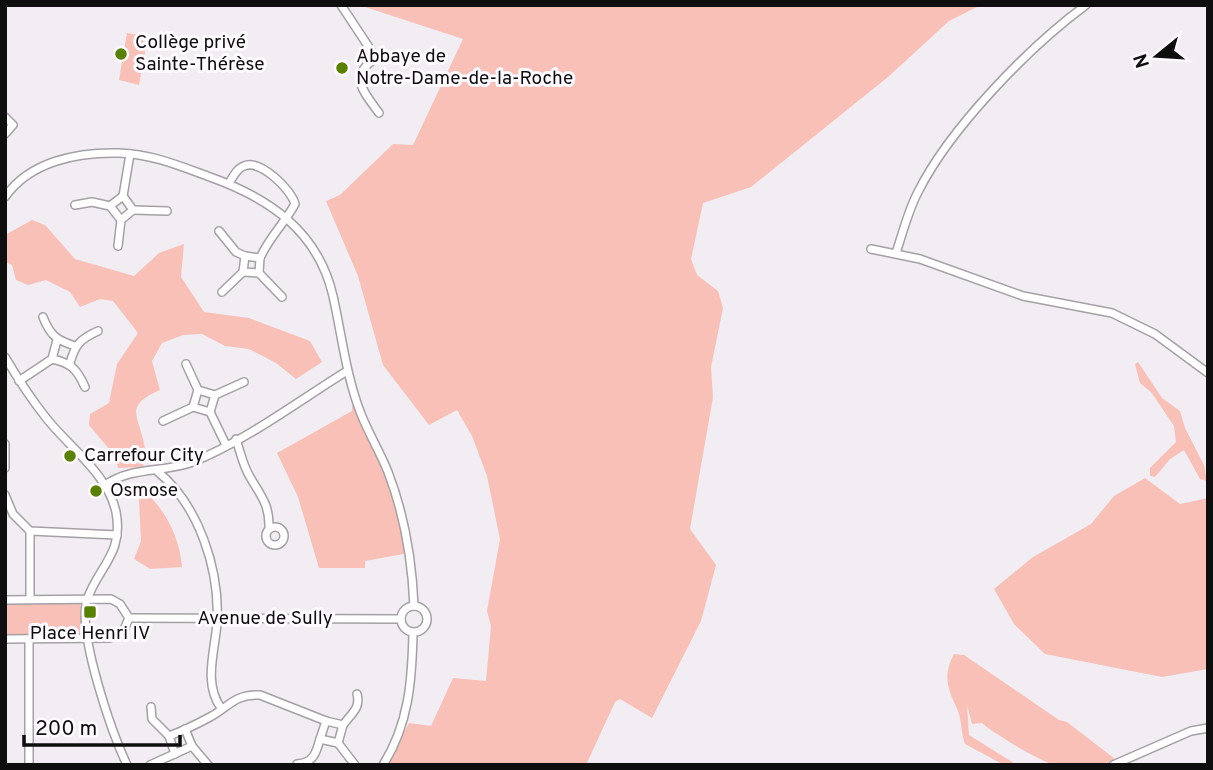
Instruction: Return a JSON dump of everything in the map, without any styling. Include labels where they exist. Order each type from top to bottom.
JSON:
[{"type":"street","points":[[341,5],[376,58],[365,65],[359,77],[363,92],[379,113]]},
{"type":"street","points":[[896,253],[918,190],[977,107],[1086,5]]},
{"type":"street","points":[[5,117],[13,125],[5,134]]},
{"type":"street","points":[[110,206],[123,195],[130,154]]},
{"type":"street","points":[[5,197],[11,188],[36,170],[69,156],[130,154],[163,159],[229,183],[268,202],[287,218],[323,268],[332,293],[347,371],[403,518],[412,568],[414,606]]},
{"type":"street","points":[[229,183],[241,166],[258,166],[293,194],[295,204],[287,218],[271,233],[260,258],[259,273]]},
{"type":"street","points":[[5,182],[11,188]]},
{"type":"street","points":[[123,195],[133,210]]},
{"type":"street","points":[[75,205],[92,202],[110,206],[121,220]]},
{"type":"street","points":[[118,246],[121,220],[133,210],[167,211]]},
{"type":"street","points":[[219,231],[236,253],[260,258]]},
{"type":"street","points":[[871,249],[896,253],[1023,296],[1089,307],[1130,320],[1155,334],[1208,373]]},
{"type":"street","points":[[222,292],[243,272],[245,256]]},
{"type":"street","points":[[243,272],[259,273],[282,297]]},
{"type":"street","points":[[43,317],[49,333],[57,340],[75,346]]},
{"type":"street","points":[[70,363],[75,346],[83,337],[98,331]]},
{"type":"street","points":[[19,381],[52,359],[57,340]]},
{"type":"street","points":[[5,357],[49,422],[105,485],[116,514],[117,535],[108,564],[87,599],[88,639],[110,723],[127,765]]},
{"type":"street","points":[[52,359],[70,363],[79,372],[85,387]]},
{"type":"street","points":[[186,364],[198,390],[193,407]]},
{"type":"street","points":[[105,485],[125,473],[157,471],[193,461],[226,445],[347,371]]},
{"type":"street","points":[[198,390],[215,395],[244,382]]},
{"type":"street","points":[[215,395],[210,412],[226,445]]},
{"type":"street","points":[[163,421],[193,407],[210,412]]},
{"type":"street","points":[[236,439],[248,475],[265,498],[270,514],[269,529]]},
{"type":"street","points":[[5,444],[5,468]]},
{"type":"street","points":[[157,471],[179,492],[203,541],[212,573],[217,619],[211,682],[215,699],[221,708]]},
{"type":"street","points":[[5,495],[13,514],[30,531],[117,535]]},
{"type":"street","points":[[30,531],[30,599]]},
{"type":"street","points":[[5,600],[111,599],[120,604],[129,618],[117,636],[88,639],[5,639]]},
{"type":"street","points":[[414,606],[421,608],[428,618],[424,628],[414,633],[406,630],[401,619],[404,611],[414,606]]},
{"type":"street","name":"Avenue de Sully","points":[[129,618],[401,619]]},
{"type":"street","points":[[383,765],[397,736],[409,700],[414,633]]},
{"type":"street","points":[[29,639],[29,765]]},
{"type":"street","points":[[338,743],[343,726],[356,709],[357,694]]},
{"type":"street","points":[[169,736],[214,716],[221,708],[250,695],[260,695],[343,726]]},
{"type":"street","points":[[151,707],[152,719],[169,736],[175,754]]},
{"type":"street","points":[[297,764],[306,763],[316,756],[326,721]]},
{"type":"street","points":[[1113,765],[1191,731],[1208,728]]},
{"type":"street","points":[[185,729],[192,746],[208,765]]},
{"type":"street","points":[[320,739],[338,743],[355,765]]},
{"type":"street","points":[[150,765],[192,746]]},
{"type":"shaded area","points":[[359,5],[981,5],[949,21],[888,77],[751,187],[703,203],[691,259],[697,275],[718,291],[723,308],[711,367],[713,397],[690,529],[716,565],[701,621],[652,718],[620,699],[615,702],[586,765],[386,765],[409,723],[431,726],[453,678],[486,681],[491,626],[487,611],[500,539],[487,476],[472,436],[457,410],[429,425],[383,365],[358,276],[326,201],[340,195],[393,144],[413,145],[463,39]]},
{"type":"shaded area","points":[[127,33],[148,36],[139,85],[119,80]]},
{"type":"shaded area","points":[[32,220],[45,225],[75,259],[134,276],[159,253],[184,244],[181,277],[204,312],[249,318],[310,341],[322,362],[296,379],[276,363],[249,349],[225,346],[202,334],[183,335],[162,343],[152,361],[160,390],[141,401],[136,412],[145,447],[143,467],[118,468],[115,456],[89,425],[90,414],[109,403],[117,364],[138,333],[113,301],[100,299],[80,307],[70,292],[46,280],[28,285],[16,280],[12,265],[5,262],[5,235]]},
{"type":"shaded area","points":[[1138,362],[1162,398],[1180,411],[1185,428],[1204,465],[1207,481],[1200,479],[1184,450],[1170,459],[1155,477],[1150,476],[1150,468],[1176,442],[1174,426],[1151,392],[1140,383],[1135,364]]},
{"type":"shaded area","points":[[352,405],[385,468],[409,553],[365,561],[365,568],[319,568],[298,497],[277,453],[352,411]]},
{"type":"shaded area","points":[[1145,478],[1180,504],[1208,498],[1208,669],[1162,677],[1045,654],[1014,624],[994,589],[1033,557],[1091,524],[1114,496]]},
{"type":"shaded area","points":[[145,492],[153,499],[171,526],[182,567],[150,569],[134,559],[141,541],[139,499]]},
{"type":"shaded area","points":[[5,602],[80,603],[83,631],[77,636],[5,637]]},
{"type":"shaded area","points":[[954,654],[964,655],[1059,720],[1067,722],[1115,759],[1086,767],[1061,766],[1048,762],[982,723],[972,724],[967,705],[969,735],[1017,765],[1004,765],[965,744],[947,676]]},
{"type":"place","name":"Collège privé Sainte-Thérèse","points":[[121,54]]},
{"type":"place","name":"Abbaye de Notre-Dame-de-la-Roche","points":[[342,68]]},
{"type":"place","name":"Carrefour City","points":[[70,456]]},
{"type":"place","name":"Osmose","points":[[96,491]]},
{"type":"place","name":"Place Henri IV","points":[[90,612]]}]
